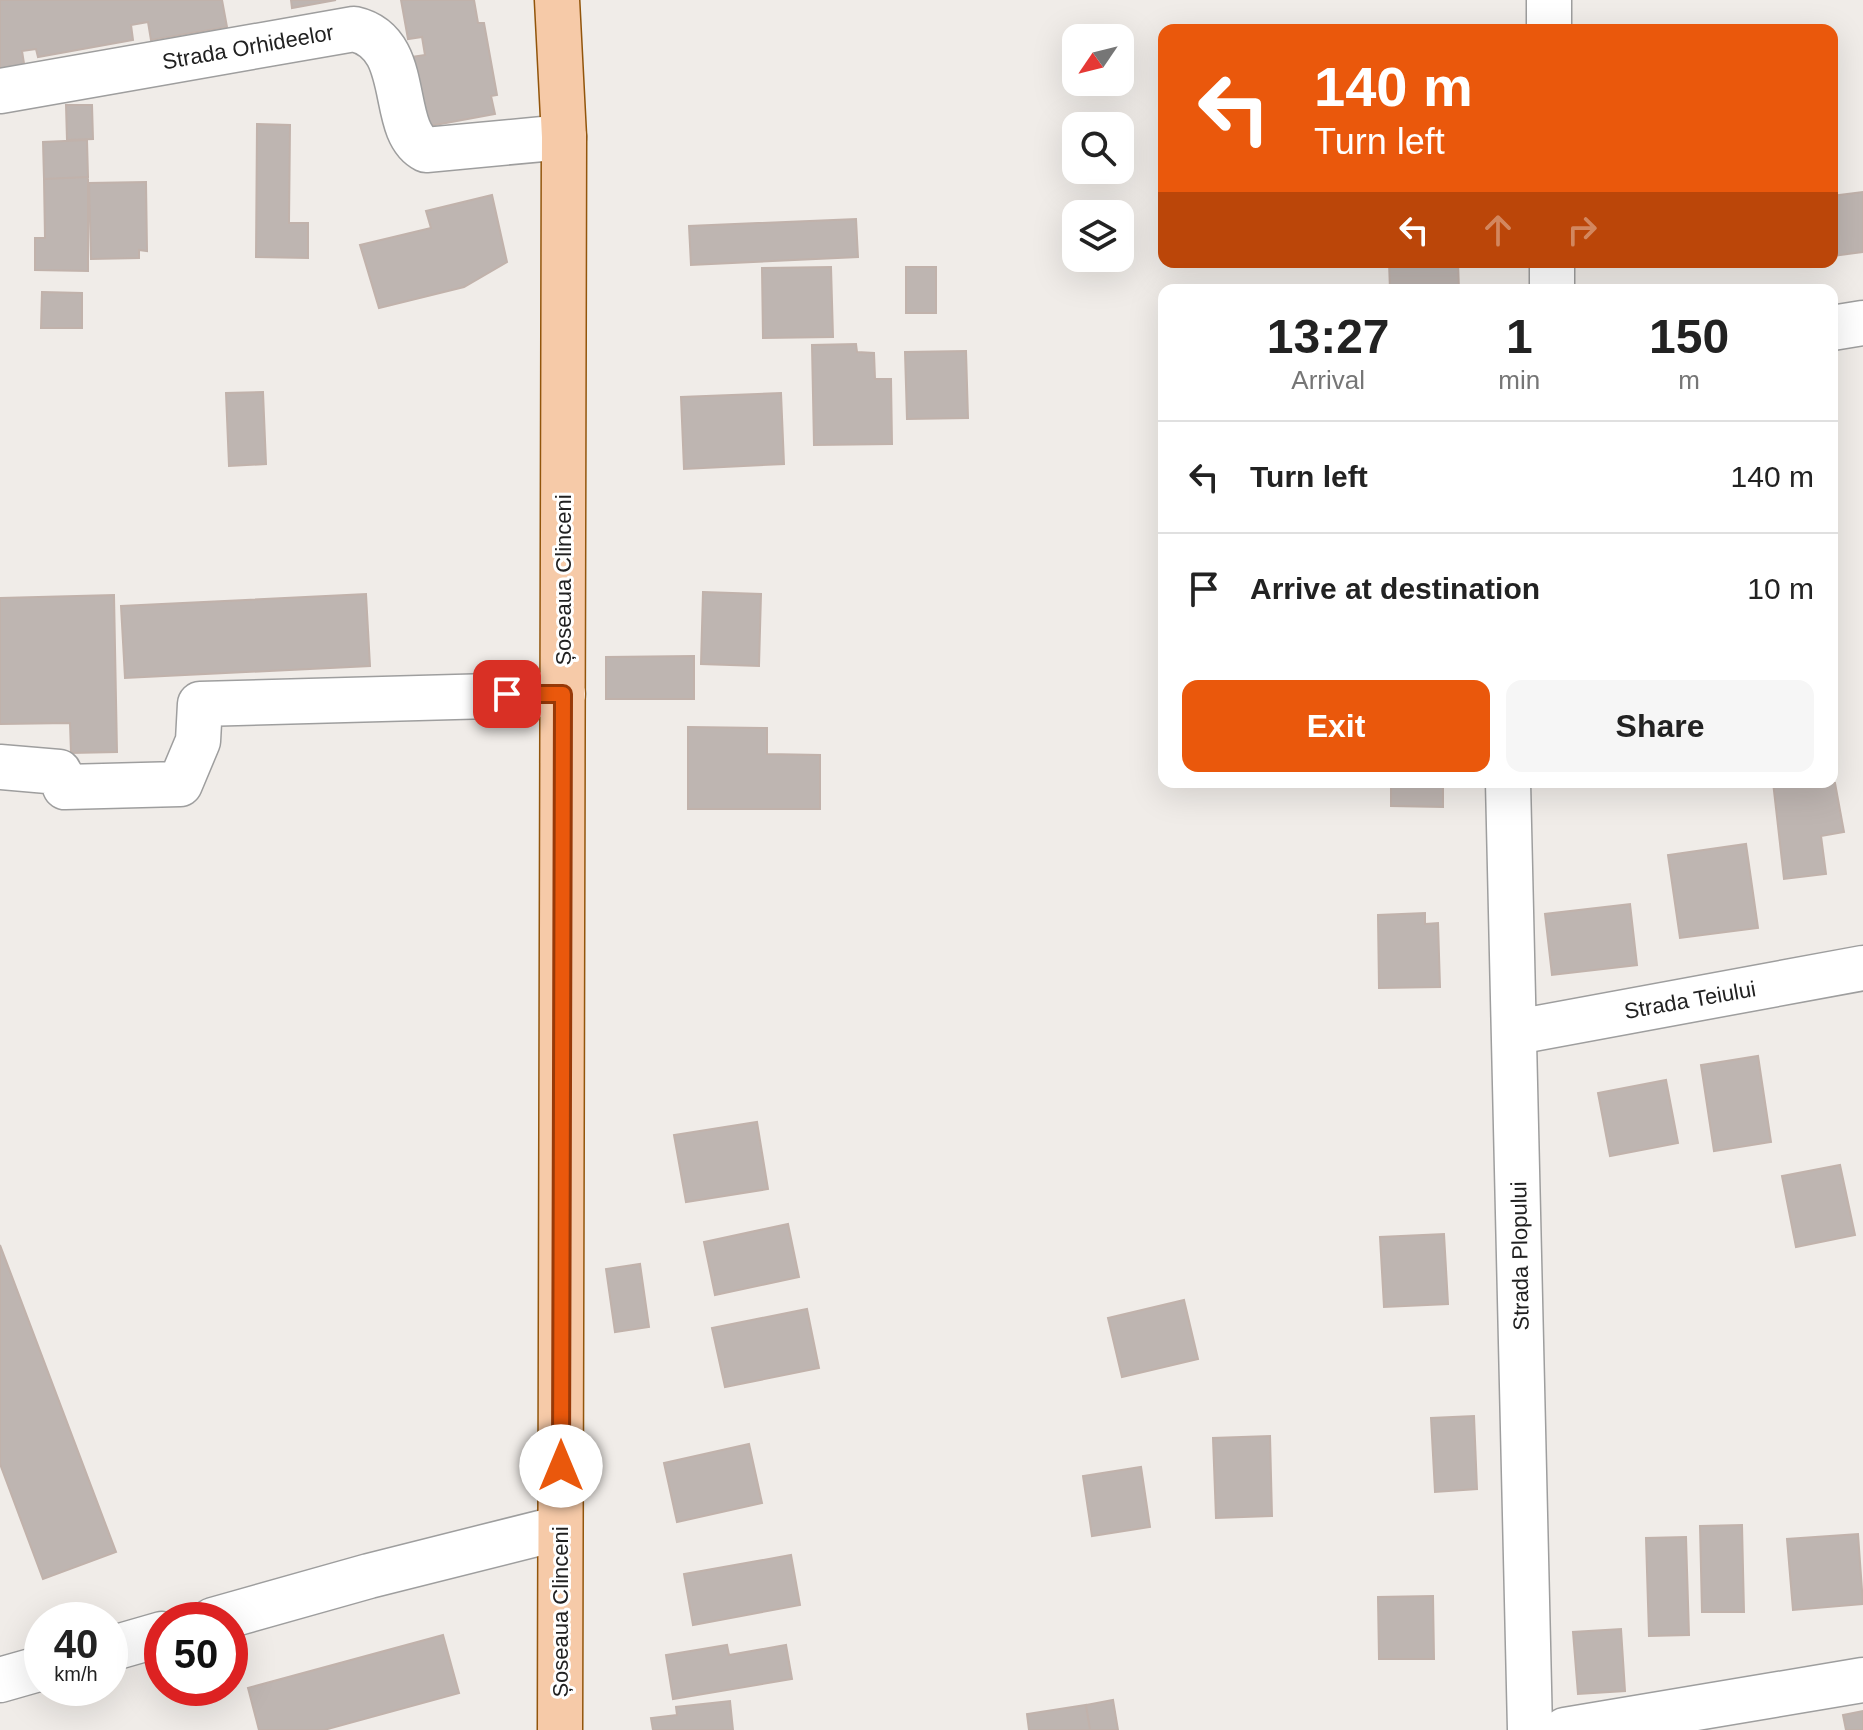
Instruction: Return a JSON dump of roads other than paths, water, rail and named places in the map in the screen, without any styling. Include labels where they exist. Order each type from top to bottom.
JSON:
[{"type":"main road","name":"Șoseaua Clinceni","points":[[558,2],[564,137],[560,1730]]},
{"type":"street","points":[[1549,0],[1549,24]]},
{"type":"street","name":"Strada Orhideelor","points":[[0,91],[354,29],[371,35],[385,48],[414,140],[426,150],[564,137]]},
{"type":"street","points":[[1838,327],[1863,323]]},
{"type":"street","points":[[0,767],[59,772],[65,787],[180,784],[198,741],[200,704],[563,694]]},
{"type":"street","name":"Strada Plopului","points":[[1508,788],[1530,1730]]},
{"type":"street","name":"Strada Teiului","points":[[1516,1032],[1863,968]]},
{"type":"street","points":[[248,1610],[560,1528]]},
{"type":"street","points":[[0,1680],[24,1673]]},
{"type":"street","points":[[1565,1730],[1863,1680]]}]
